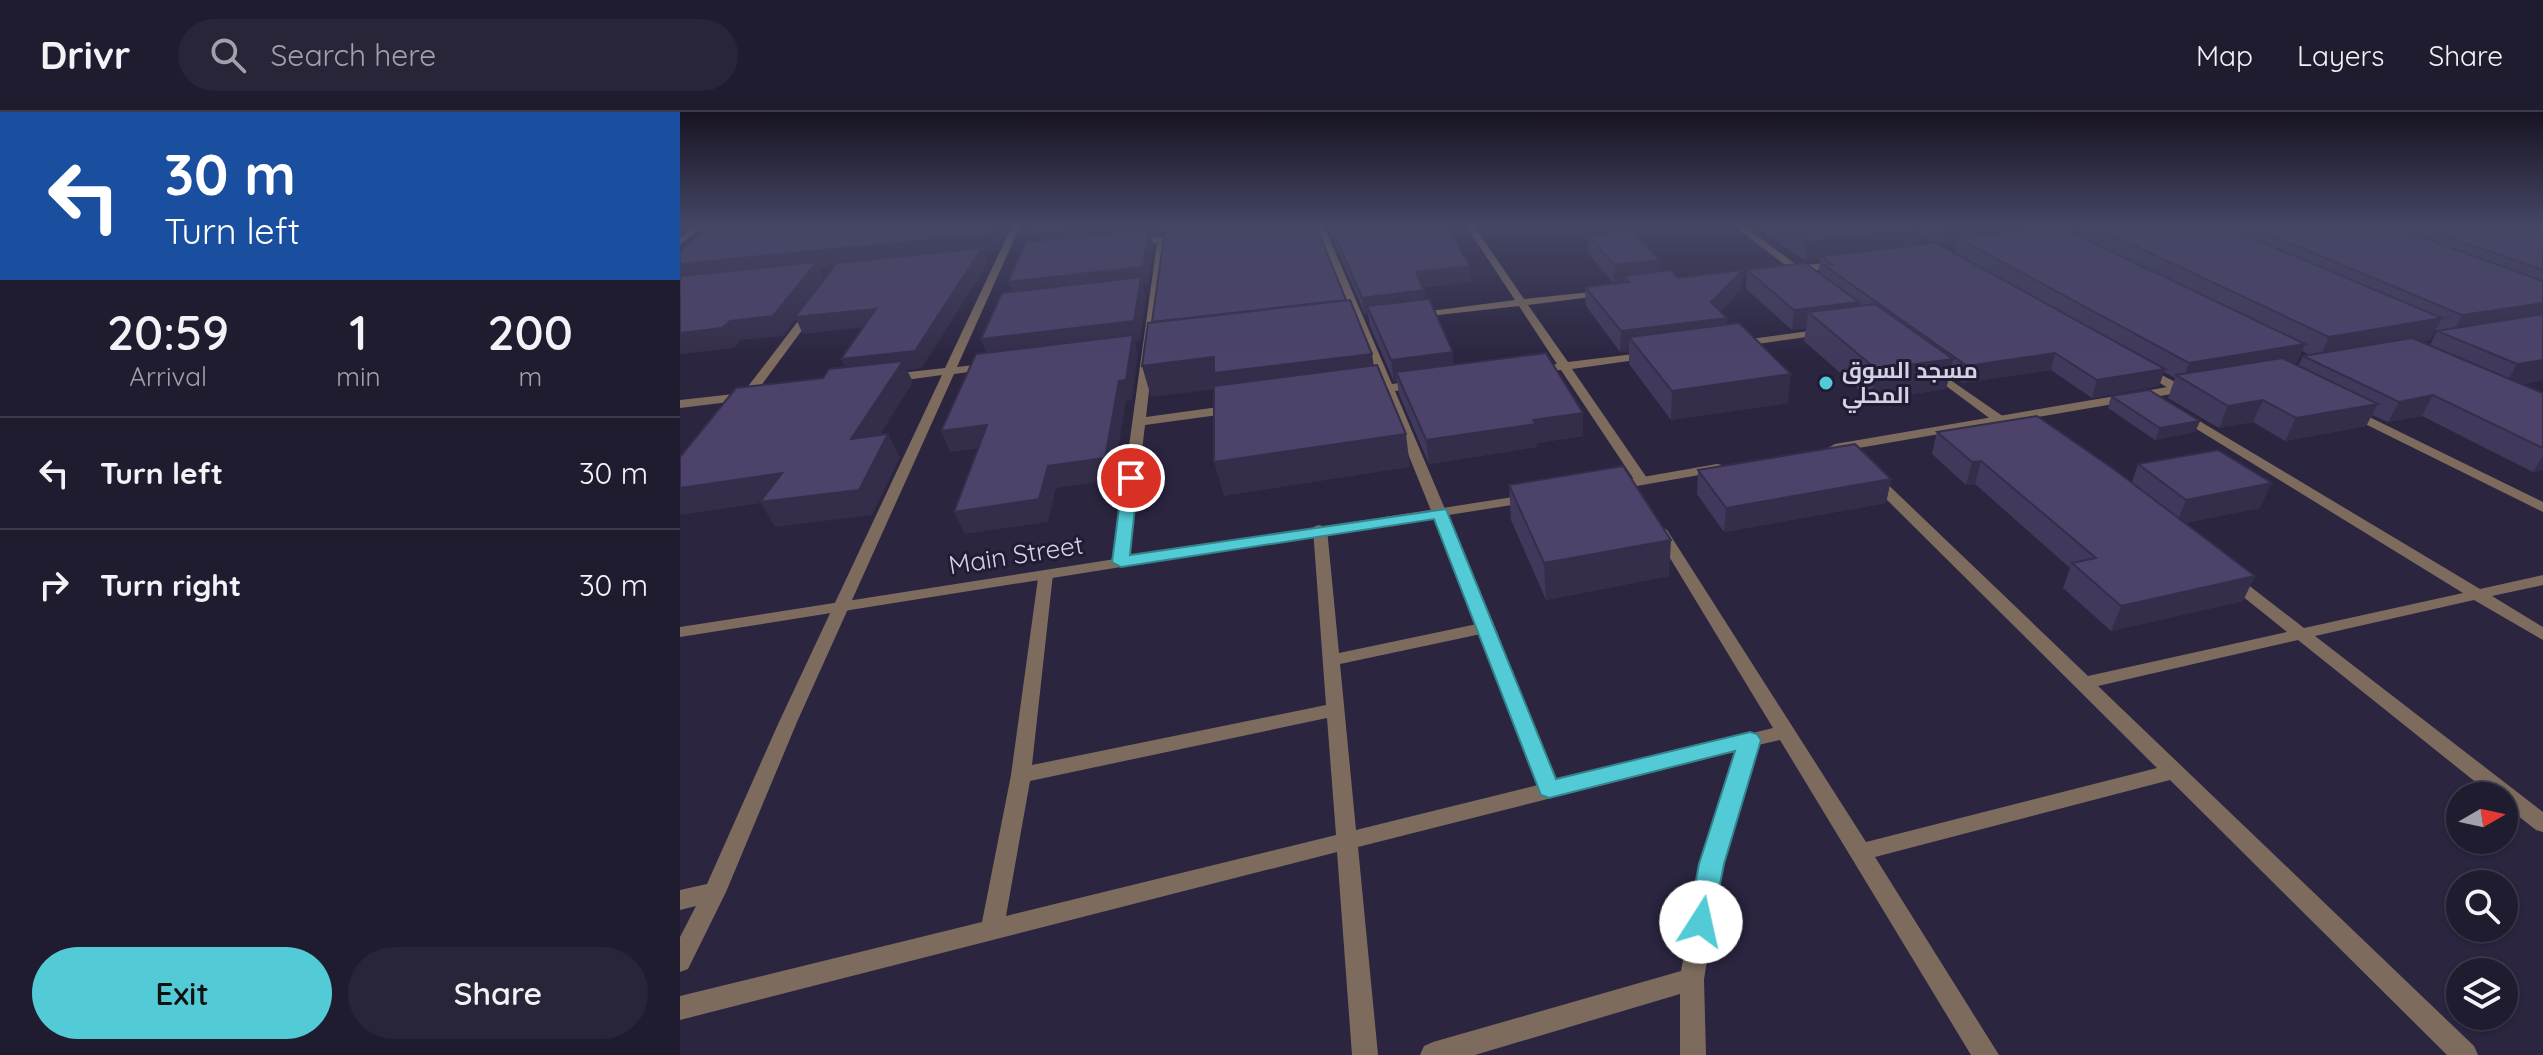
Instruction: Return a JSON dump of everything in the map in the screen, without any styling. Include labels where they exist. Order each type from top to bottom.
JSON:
[{"type":"street","points":[[680,961],[715,892],[997,270]]},
{"type":"street","points":[[1121,562],[1158,270]]},
{"type":"street","points":[[1338,270],[1487,627],[1549,789]]},
{"type":"street","points":[[1499,270],[1564,366],[1986,1055]]},
{"type":"street","points":[[1781,271],[1788,270]]},
{"type":"street","points":[[1797,270],[1807,277]]},
{"type":"street","points":[[1140,292],[1155,290]]},
{"type":"street","points":[[1404,317],[1613,291]]},
{"type":"street","points":[[731,419],[821,297]]},
{"type":"street","points":[[978,310],[993,308]]},
{"type":"street","points":[[1345,324],[1375,320]]},
{"type":"street","points":[[1719,346],[1842,330]]},
{"type":"street","points":[[1131,349],[1162,346]]},
{"type":"street","points":[[1520,372],[1657,354]]},
{"type":"street","points":[[2125,359],[2179,389]]},
{"type":"street","points":[[872,381],[1010,364]]},
{"type":"street","points":[[1924,364],[2000,420]]},
{"type":"street","points":[[1356,392],[1432,383]]},
{"type":"street","points":[[2206,385],[2000,420],[1846,456],[2175,771],[2465,1055]]},
{"type":"street","points":[[680,404],[763,394]]},
{"type":"street","points":[[2149,395],[2543,635]]},
{"type":"street","points":[[2331,401],[2543,508]]},
{"type":"street","points":[[1137,422],[1247,407]]},
{"type":"street","points":[[2023,416],[2047,435]]},
{"type":"street","points":[[1601,488],[1639,492],[1734,465]]},
{"type":"street","name":"Main Street","points":[[680,632],[1320,529],[1542,497]]},
{"type":"street","points":[[1320,529],[1365,1055]]},
{"type":"street","points":[[2216,568],[2543,824]]},
{"type":"street","points":[[992,929],[1021,775],[1045,574]]},
{"type":"street","points":[[2083,683],[2543,580]]},
{"type":"street","points":[[1332,660],[1487,627]]},
{"type":"street","points":[[1021,775],[1336,709]]},
{"type":"street","points":[[680,1008],[1787,731]]},
{"type":"street","points":[[1693,1055],[1692,979],[1712,864],[1750,740]]},
{"type":"street","points":[[1861,852],[2175,771]]},
{"type":"street","points":[[680,900],[715,892]]},
{"type":"street","points":[[1433,1055],[1692,979]]},
{"type":"building","points":[[739,270],[810,270],[773,316],[730,321],[722,328],[680,333],[680,276]]},
{"type":"building","points":[[832,270],[968,270],[915,351],[841,359],[876,309],[795,317]]},
{"type":"building","points":[[1013,270],[1116,270],[1008,282]]},
{"type":"building","points":[[1159,270],[1334,270],[1346,300],[1152,322]]},
{"type":"building","points":[[1350,270],[1434,270],[1416,272],[1424,290],[1362,298]]},
{"type":"building","points":[[1670,270],[1678,278],[1743,270],[1711,302],[1727,318],[1621,331],[1585,287],[1629,282],[1624,276]]},
{"type":"building","points":[[1747,270],[1815,270],[1859,302],[1794,310]]},
{"type":"building","points":[[1831,270],[1985,270],[2165,369],[2097,380],[2055,353],[1967,366]]},
{"type":"building","points":[[2017,270],[2150,270],[2305,344],[2189,363]]},
{"type":"building","points":[[2187,270],[2328,270],[2442,318],[2329,337]]},
{"type":"building","points":[[2354,270],[2512,270],[2543,281],[2543,303],[2462,315]]},
{"type":"building","points":[[1141,277],[1134,321],[981,339],[1002,293]]},
{"type":"building","points":[[1429,299],[1453,352],[1391,360],[1367,306]]},
{"type":"building","points":[[1350,300],[1372,354],[1214,373],[1214,357],[1142,366],[1148,323]]},
{"type":"building","points":[[1875,304],[1953,359],[1876,369],[1808,312]]},
{"type":"building","points":[[2543,314],[2543,360],[2517,364],[2437,331]]},
{"type":"building","points":[[1739,323],[1791,374],[1672,391],[1629,337]]},
{"type":"building","points":[[1133,335],[1126,380],[1119,381],[1105,458],[1048,466],[1039,499],[954,512],[987,425],[941,431],[976,354]]},
{"type":"building","points":[[2412,338],[2543,393],[2543,448],[2433,395],[2399,402],[2303,356]]},
{"type":"building","points":[[1546,353],[1583,413],[1533,420],[1536,424],[1426,440],[1396,372]]},
{"type":"building","points":[[2282,358],[2378,404],[2296,418],[2263,400],[2228,406],[2176,375]]},
{"type":"building","points":[[903,361],[851,439],[888,434],[859,490],[760,502],[782,473],[680,488],[680,457],[736,388],[823,378],[829,369]]},
{"type":"building","points":[[1377,365],[1406,434],[1214,462],[1214,386]]},
{"type":"building","points":[[2149,390],[2200,421],[2160,428],[2111,396]]},
{"type":"building","points":[[2037,416],[2115,470],[2255,576],[2121,606],[2072,563],[2096,558],[1981,461],[1972,462],[1937,432]]},
{"type":"building","points":[[1855,444],[1891,479],[1726,508],[1698,470]]},
{"type":"building","points":[[2218,450],[2272,483],[2186,500],[2138,464]]},
{"type":"building","points":[[1623,466],[1671,540],[1544,563],[1509,485]]},
{"type":"place","name":"مسجد السوق المحلي","points":[[1826,383]]},
{"type":"route","points":[[1131,478],[1121,562],[1320,529],[1440,513],[1549,789],[1750,740],[1728,804],[1701,922]]}]
